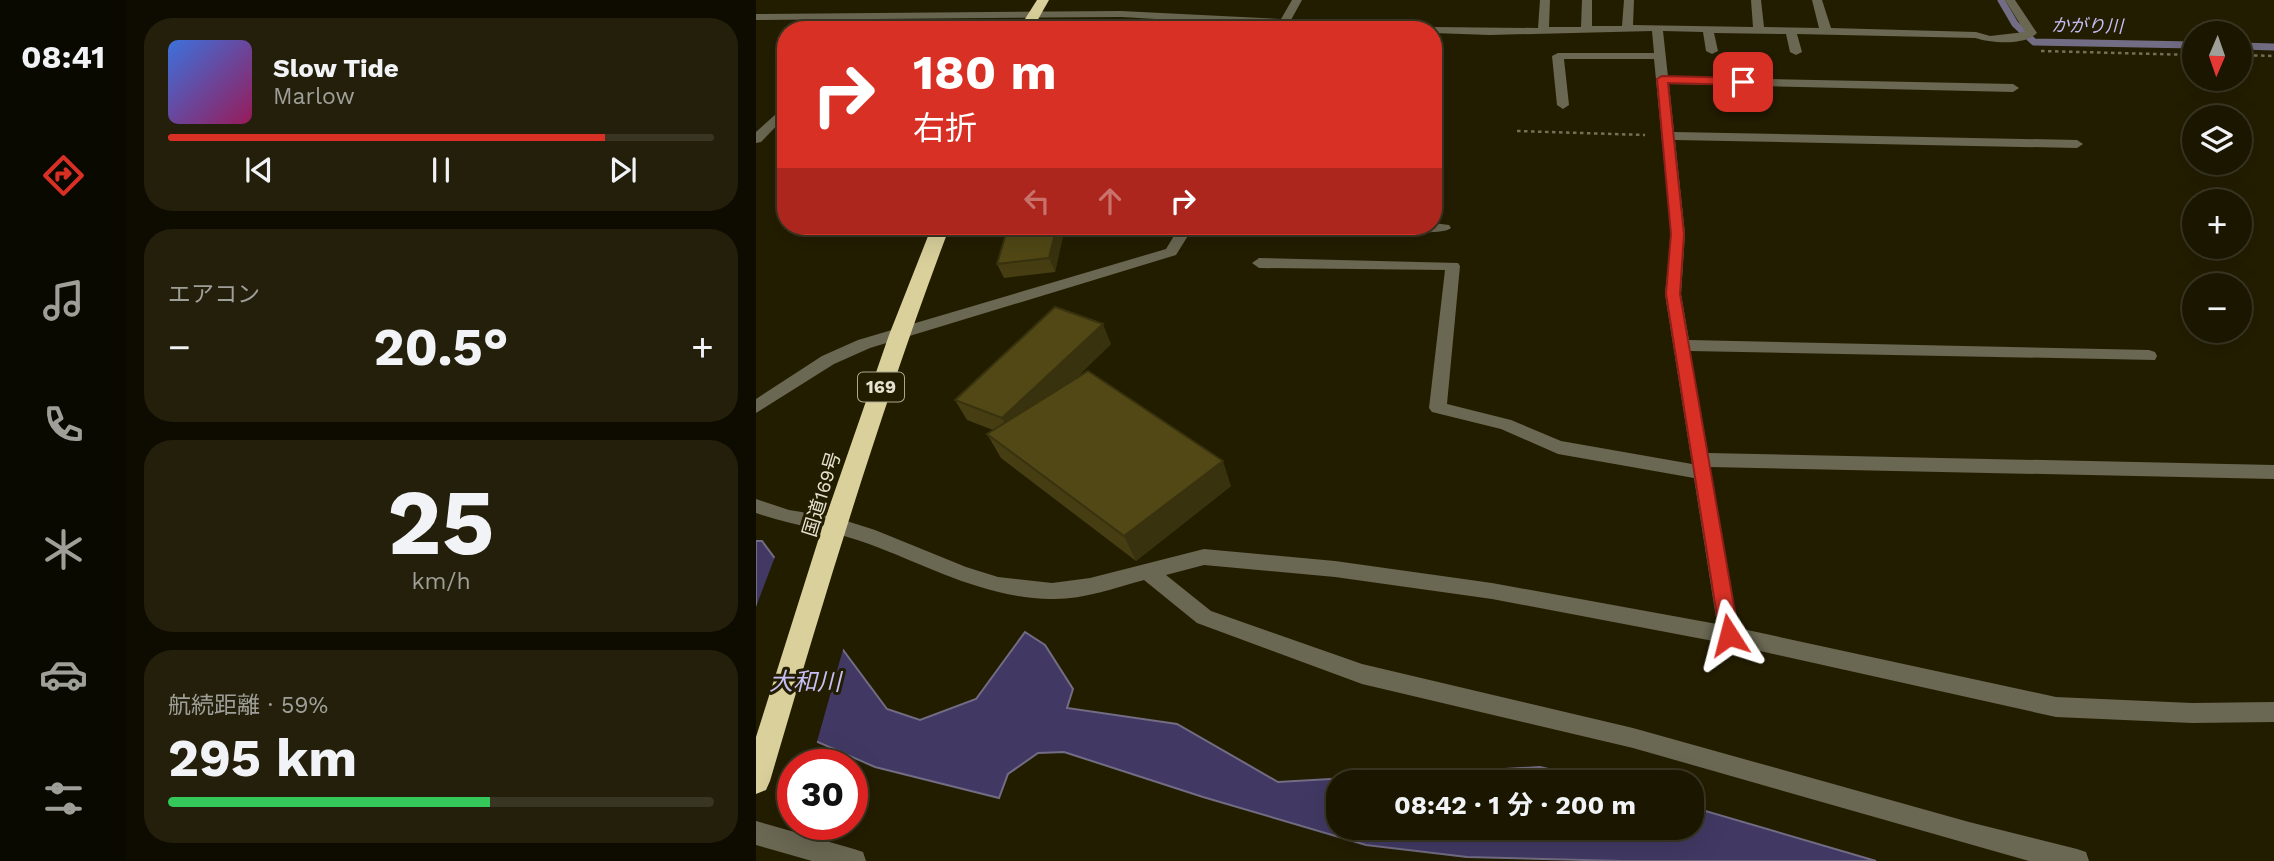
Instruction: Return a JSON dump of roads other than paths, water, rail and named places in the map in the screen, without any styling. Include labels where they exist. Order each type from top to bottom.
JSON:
[{"type":"highway","points":[[1030,21],[1043,0]]},
{"type":"highway","name":"国道169号","points":[[756,781],[829,551],[834,526],[899,335],[938,235]]},
{"type":"street","points":[[843,16],[859,0]]},
{"type":"street","points":[[1121,14],[1131,0]]},
{"type":"street","points":[[1285,21],[1297,0]]},
{"type":"street","points":[[1543,31],[1545,0]]},
{"type":"street","points":[[1586,29],[1587,0]]},
{"type":"street","points":[[1628,29],[1629,0]]},
{"type":"street","points":[[1756,0],[1759,30]]},
{"type":"street","points":[[1817,0],[1826,32]]},
{"type":"street","points":[[1442,30],[1657,28],[1976,35],[1990,39],[2026,36],[2031,33],[2010,0]]},
{"type":"street","points":[[756,17],[1034,13],[1121,14],[1215,21]]},
{"type":"street","points":[[872,21],[877,16]]},
{"type":"street","points":[[1657,28],[1678,234],[1673,294],[1729,635]]},
{"type":"street","points":[[1709,29],[1712,51]]},
{"type":"street","points":[[1791,31],[1796,52]]},
{"type":"street","points":[[1563,105],[1558,57],[1660,56]]},
{"type":"street","points":[[1662,79],[2012,88]]},
{"type":"street","points":[[756,139],[777,118]]},
{"type":"street","points":[[1667,136],[2077,144]]},
{"type":"street","points":[[756,407],[828,360],[864,344],[1171,251],[1181,235]]},
{"type":"street","points":[[1259,263],[1453,266],[1438,408],[1505,424],[1558,447],[1701,466],[2274,472]]},
{"type":"street","points":[[1681,345],[2149,356]]},
{"type":"street","points":[[756,506],[788,517],[834,526],[874,538],[962,574],[998,585],[1052,591],[1090,586],[1203,557],[1335,569],[1492,591],[1729,635],[2056,707],[2192,713],[2274,712]]},
{"type":"street","points":[[1147,570],[1203,617],[1362,674],[1633,738],[1969,834],[2077,861]]},
{"type":"street","points":[[756,833],[854,861]]},
{"type":"water","name":"大和川","points":[[756,541],[762,541],[887,709],[920,720],[976,699],[1025,632],[1045,645],[1073,689],[1067,708],[1177,724],[1278,782],[1326,779],[1326,833],[1064,752],[1038,753],[1008,774],[999,798],[875,767],[868,764],[868,749],[834,749],[756,715]]},
{"type":"water","name":"大和川","points":[[1540,767],[1553,770],[1488,770]]},
{"type":"water","name":"大和川","points":[[1704,811],[1876,861],[1622,861],[1467,857],[1366,845],[1349,840],[1704,840]]},
{"type":"waterway","name":"かがり川","points":[[2001,0],[2015,24],[2034,42],[2182,45]]},
{"type":"waterway","name":"かがり川","points":[[2252,46],[2274,47]]}]
